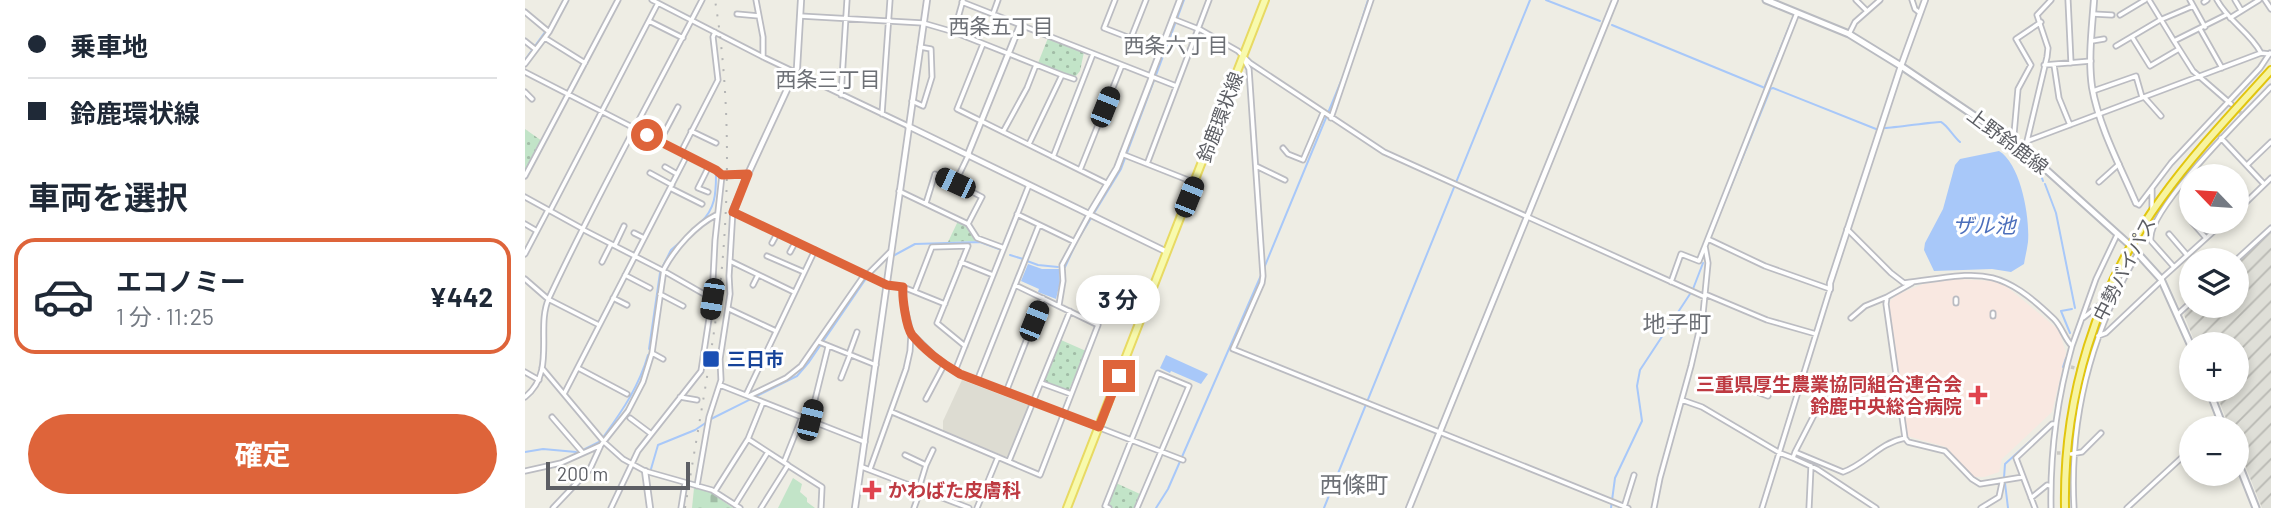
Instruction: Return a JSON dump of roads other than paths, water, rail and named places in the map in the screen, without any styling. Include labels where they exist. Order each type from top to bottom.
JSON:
[{"type":"highway","name":"中勢バイパス","points":[[2065,508],[2071,414],[2083,362],[2103,303],[2152,213],[2188,164],[2271,70]]},
{"type":"main road","name":"鈴鹿環状線","points":[[1067,508],[1265,0]]},
{"type":"main road","name":"上野鈴鹿線","points":[[1766,0],[1849,34],[2022,148],[2132,247],[2162,279],[2185,332]]},
{"type":"main road","points":[[2247,486],[2256,508]]},
{"type":"street","points":[[525,64],[549,32],[566,0]]},
{"type":"street","points":[[525,176],[618,0]]},
{"type":"street","points":[[652,0],[795,73],[969,154],[1167,252]]},
{"type":"street","points":[[525,397],[533,391],[542,368],[548,299],[702,0]]},
{"type":"street","points":[[756,0],[763,37],[763,57]]},
{"type":"street","points":[[697,486],[709,417],[720,385],[720,359],[729,309],[733,212],[795,73],[801,0]]},
{"type":"street","points":[[841,95],[847,0]]},
{"type":"street","points":[[882,114],[890,0]]},
{"type":"street","points":[[855,508],[927,0]]},
{"type":"street","points":[[993,14],[998,0]]},
{"type":"street","points":[[1115,0],[1104,27],[1161,50]]},
{"type":"street","points":[[1131,38],[1146,0]]},
{"type":"street","points":[[1059,305],[1063,281],[1062,265],[1123,154],[1180,0]]},
{"type":"street","points":[[1147,164],[1209,0]]},
{"type":"street","points":[[1331,117],[1371,0]]},
{"type":"street","points":[[1409,508],[1615,0]]},
{"type":"street","points":[[1856,0],[1867,11]]},
{"type":"street","points":[[1849,34],[1855,22],[1880,0]]},
{"type":"street","points":[[1913,0],[1915,9],[1921,13]]},
{"type":"street","points":[[1762,508],[1847,229],[1925,0]]},
{"type":"street","points":[[2022,148],[2027,141],[2048,48],[2037,15],[2051,0]]},
{"type":"street","points":[[2068,0],[2071,63]]},
{"type":"street","points":[[2094,0],[2091,61],[2093,91],[2119,164],[2139,205],[2260,68],[2270,53]]},
{"type":"street","points":[[2120,15],[2147,0],[2200,77],[2229,103]]},
{"type":"street","points":[[2190,0],[2222,68]]},
{"type":"street","points":[[2217,0],[2226,15],[2256,43],[2261,53]]},
{"type":"street","points":[[2235,0],[2242,11]]},
{"type":"street","points":[[2230,18],[2259,0]]},
{"type":"street","points":[[2265,0],[2271,9]]},
{"type":"street","points":[[954,32],[963,1],[1176,86]]},
{"type":"street","points":[[525,254],[658,3]]},
{"type":"street","points":[[2116,46],[2160,20],[2193,6]]},
{"type":"street","points":[[525,12],[549,32]]},
{"type":"street","points":[[1671,282],[1681,254],[1699,261],[1798,12]]},
{"type":"street","points":[[737,14],[760,16]]},
{"type":"street","points":[[2093,14],[2112,15]]},
{"type":"street","points":[[2174,41],[2226,15]]},
{"type":"street","points":[[800,16],[923,23],[954,32],[1074,79]]},
{"type":"street","points":[[1173,19],[1198,28],[1238,51],[1249,69],[1263,274],[1262,283],[1233,349],[1626,507],[1634,475]]},
{"type":"street","points":[[649,21],[683,38]]},
{"type":"street","points":[[2010,139],[2014,134],[2018,89],[2031,65],[2016,39],[2041,22]]},
{"type":"street","points":[[955,183],[1020,25]]},
{"type":"street","points":[[681,152],[718,80],[713,37],[715,32]]},
{"type":"street","points":[[2132,37],[2150,66],[2179,48]]},
{"type":"street","points":[[544,38],[585,63]]},
{"type":"street","points":[[2092,41],[2103,39]]},
{"type":"street","points":[[525,41],[535,49]]},
{"type":"street","points":[[983,44],[957,109],[1108,184]]},
{"type":"street","points":[[912,101],[923,106],[932,76],[931,49],[919,47]]},
{"type":"street","points":[[2027,141],[2261,53],[2270,53]]},
{"type":"street","points":[[1053,156],[1094,54]]},
{"type":"street","points":[[1243,58],[1384,152],[1671,282],[1767,320],[1816,334]]},
{"type":"street","points":[[2044,65],[2091,61]]},
{"type":"street","points":[[1003,132],[1027,88],[1036,64]]},
{"type":"street","points":[[1080,170],[1122,65]]},
{"type":"street","points":[[2054,65],[2059,98],[2070,125]]},
{"type":"street","points":[[525,72],[722,175],[748,174]]},
{"type":"street","points":[[1029,145],[1062,75]]},
{"type":"street","points":[[2093,91],[2136,76],[2143,98],[2161,116]]},
{"type":"street","points":[[2173,267],[2153,246],[2151,230],[2173,196],[2221,138],[2271,87]]},
{"type":"street","points":[[525,92],[532,99]]},
{"type":"street","points":[[660,141],[678,107]]},
{"type":"street","points":[[1283,148],[1288,154],[1303,160],[1325,113]]},
{"type":"street","points":[[691,131],[716,143]]},
{"type":"street","points":[[2221,138],[2247,164],[2271,142]]},
{"type":"street","points":[[1123,154],[1195,183]]},
{"type":"street","points":[[564,394],[687,155]]},
{"type":"street","points":[[2099,182],[2119,164]]},
{"type":"street","points":[[708,192],[698,188],[709,166]]},
{"type":"street","points":[[1256,166],[1285,180]]},
{"type":"street","points":[[2249,166],[2265,184]]},
{"type":"street","points":[[665,167],[677,174]]},
{"type":"street","points":[[650,173],[702,204]]},
{"type":"street","points":[[926,203],[935,174],[955,183],[982,197],[968,224]]},
{"type":"street","points":[[611,508],[631,463],[650,433],[701,370],[712,299],[722,175]]},
{"type":"street","points":[[2249,199],[2271,178]]},
{"type":"street","points":[[954,371],[1029,184]]},
{"type":"street","points":[[2152,188],[2152,213]]},
{"type":"street","points":[[899,191],[968,224],[977,238],[1004,248]]},
{"type":"street","points":[[525,197],[712,299]]},
{"type":"street","points":[[733,212],[887,285],[903,287],[945,304]]},
{"type":"street","points":[[1017,214],[1073,241]]},
{"type":"street","points":[[553,508],[590,469],[602,444],[635,398],[643,382],[652,353],[664,272],[673,253],[717,215]]},
{"type":"street","points":[[525,224],[537,231]]},
{"type":"street","points":[[977,381],[1039,225]]},
{"type":"street","points":[[602,262],[624,226]]},
{"type":"street","points":[[2249,248],[2271,228]]},
{"type":"street","points":[[1847,229],[1904,284],[1953,276],[1987,275],[2003,280],[2017,288],[2056,321],[2065,340],[2072,346]]},
{"type":"street","points":[[772,243],[778,232]]},
{"type":"street","points":[[634,233],[644,238]]},
{"type":"street","points":[[2051,508],[2055,424],[2072,346],[2096,279],[2117,234]]},
{"type":"street","points":[[2169,234],[2181,248]]},
{"type":"street","points":[[2202,234],[2206,238]]},
{"type":"street","points":[[2195,248],[2210,234]]},
{"type":"street","points":[[1707,239],[1765,266],[1830,289]]},
{"type":"street","points":[[790,252],[796,241]]},
{"type":"street","points":[[915,291],[932,247],[968,246],[937,323],[965,346]]},
{"type":"street","points":[[1654,508],[1703,314],[1708,263],[1705,246]]},
{"type":"street","points":[[751,397],[776,331],[815,250]]},
{"type":"street","points":[[751,397],[792,375],[823,345],[867,275],[892,251]]},
{"type":"street","points":[[2074,508],[2072,454],[2085,371],[2112,300],[2138,253]]},
{"type":"street","points":[[767,256],[804,272]]},
{"type":"street","points":[[730,261],[795,292]]},
{"type":"street","points":[[961,262],[993,275]]},
{"type":"street","points":[[2098,336],[2106,333],[2179,262]]},
{"type":"street","points":[[625,275],[650,288]]},
{"type":"street","points":[[753,285],[758,275]]},
{"type":"street","points":[[525,279],[548,299],[599,325]]},
{"type":"street","points":[[1851,318],[1865,306],[1913,282]]},
{"type":"street","points":[[892,412],[1039,475],[1098,325],[1015,285]]},
{"type":"street","points":[[870,470],[906,369],[911,334],[903,300],[903,287]]},
{"type":"street","points":[[660,295],[683,306]]},
{"type":"street","points":[[1887,297],[1905,438],[1908,442],[1945,451],[1975,482],[1983,484],[2023,477]]},
{"type":"street","points":[[613,298],[627,305]]},
{"type":"street","points":[[1006,392],[1043,298]]},
{"type":"street","points":[[2082,319],[2103,303]]},
{"type":"street","points":[[729,309],[776,331]]},
{"type":"street","points":[[1009,462],[1070,311]]},
{"type":"street","points":[[841,378],[857,332]]},
{"type":"street","points":[[911,334],[954,371],[1181,459]]},
{"type":"street","points":[[823,345],[876,365]]},
{"type":"street","points":[[810,420],[823,345]]},
{"type":"street","points":[[652,353],[663,359]]},
{"type":"street","points":[[926,399],[944,365]]},
{"type":"street","points":[[542,368],[602,444],[645,471],[715,491],[740,508]]},
{"type":"street","points":[[578,368],[627,394]]},
{"type":"street","points":[[525,372],[539,380]]},
{"type":"street","points":[[1109,508],[1105,506],[1158,373],[1189,386],[1137,508]]},
{"type":"street","points":[[1793,458],[1828,388],[1897,378]]},
{"type":"street","points":[[1041,383],[1071,394]]},
{"type":"street","points":[[720,385],[865,443]]},
{"type":"street","points":[[1752,390],[1768,396],[1772,386],[1798,393]]},
{"type":"street","points":[[680,397],[697,400]]},
{"type":"street","points":[[1682,400],[1702,407],[1780,453],[1811,466],[1877,508]]},
{"type":"street","points":[[715,491],[748,439],[763,402]]},
{"type":"street","points":[[552,417],[583,453]]},
{"type":"street","points":[[761,508],[786,464],[802,417]]},
{"type":"street","points":[[630,418],[650,433]]},
{"type":"street","points":[[2035,508],[2015,458],[2055,424]]},
{"type":"street","points":[[2072,454],[2082,452],[2101,433]]},
{"type":"street","points":[[1795,452],[1846,472],[1888,443],[1905,438]]},
{"type":"street","points":[[748,439],[822,487],[821,508]]},
{"type":"street","points":[[525,471],[561,463],[602,444]]},
{"type":"street","points":[[914,508],[933,450]]},
{"type":"street","points":[[735,505],[768,452]]},
{"type":"street","points":[[905,455],[926,465]]},
{"type":"street","points":[[977,508],[998,457]]},
{"type":"street","points":[[2127,508],[2179,460]]},
{"type":"street","points":[[1809,508],[1811,466]]},
{"type":"street","points":[[862,467],[969,508]]},
{"type":"street","points":[[645,471],[650,508]]},
{"type":"street","points":[[1981,508],[1999,497],[2002,482]]},
{"type":"street","points":[[681,508],[685,483]]},
{"type":"street","points":[[2031,498],[2047,485],[2051,486]]},
{"type":"water","name":"ザル池","points":[[1999,151],[2013,167],[2023,192],[2028,232],[2024,264],[2011,272],[1992,269],[1934,271],[1924,250],[1925,243],[1943,209],[1955,165],[1960,159]]},
{"type":"water","points":[[1028,264],[1042,269],[1059,269],[1060,282],[1056,299],[1021,281]]},
{"type":"water","points":[[1166,355],[1208,374],[1201,384],[1171,371],[1170,373],[1160,368]]},
{"type":"waterway","points":[[1065,267],[1077,241],[1121,169],[1184,0]]},
{"type":"waterway","points":[[1348,64],[1368,0]]},
{"type":"waterway","points":[[1324,508],[1530,0]]},
{"type":"waterway","points":[[1546,0],[1600,21]]},
{"type":"waterway","points":[[1765,86],[1792,20]]},
{"type":"waterway","points":[[1612,25],[1765,88]]},
{"type":"waterway","points":[[525,60],[545,32]]},
{"type":"waterway","points":[[1264,268],[1342,79]]},
{"type":"waterway","points":[[1770,89],[1876,129]]},
{"type":"waterway","points":[[1707,245],[1770,90]]},
{"type":"waterway","points":[[1885,128],[1941,122],[1960,142]]},
{"type":"waterway","points":[[2040,172],[2043,181]]},
{"type":"waterway","points":[[701,222],[714,201],[716,175]]},
{"type":"waterway","points":[[2045,184],[2056,213],[2075,308]]},
{"type":"waterway","points":[[662,268],[671,250],[687,236]]},
{"type":"waterway","points":[[893,256],[915,244],[980,242],[999,249]]},
{"type":"waterway","points":[[1010,255],[1023,259]]},
{"type":"waterway","points":[[1027,261],[1058,267]]},
{"type":"waterway","points":[[711,419],[797,376],[865,280],[883,262]]},
{"type":"waterway","points":[[1693,289],[1703,263]]},
{"type":"waterway","points":[[649,349],[660,273]]},
{"type":"waterway","points":[[1156,508],[1168,489],[1262,273]]},
{"type":"waterway","points":[[1611,508],[1615,478],[1642,421],[1637,386],[1640,370],[1690,294]]},
{"type":"waterway","points":[[2070,333],[2061,311],[2072,309]]},
{"type":"waterway","points":[[604,436],[630,397],[648,355]]},
{"type":"waterway","points":[[2063,367],[2066,358]]},
{"type":"waterway","points":[[651,469],[658,445],[695,430],[707,422]]},
{"type":"waterway","points":[[2004,478],[2005,464],[2047,426]]},
{"type":"waterway","points":[[585,449],[599,442]]},
{"type":"waterway","points":[[525,452],[543,449],[576,452]]},
{"type":"waterway","points":[[2005,483],[2008,508]]},
{"type":"tunnel","points":[[2231,104],[2241,113]]},
{"type":"tunnel","points":[[2071,367],[2082,370]]},
{"type":"tunnel","points":[[2057,453],[2068,453]]},
{"type":"railway","points":[[685,508],[720,287],[726,216],[726,107],[715,0]]},
{"type":"place","name":"三日市","points":[[711,359]]},
{"type":"place","name":"三重県厚生農業協同組合連合会 鈴鹿中央総合病院","points":[[1978,395]]},
{"type":"place","name":"かわばた皮膚科","points":[[872,490]]},
{"type":"district","name":"西条五丁目","points":[[1001,27]]},
{"type":"district","name":"西条六丁目","points":[[1176,46]]},
{"type":"district","name":"西条三丁目","points":[[828,80]]},
{"type":"district","name":"地子町","points":[[1677,324]]},
{"type":"district","name":"西條町","points":[[1354,485]]}]
